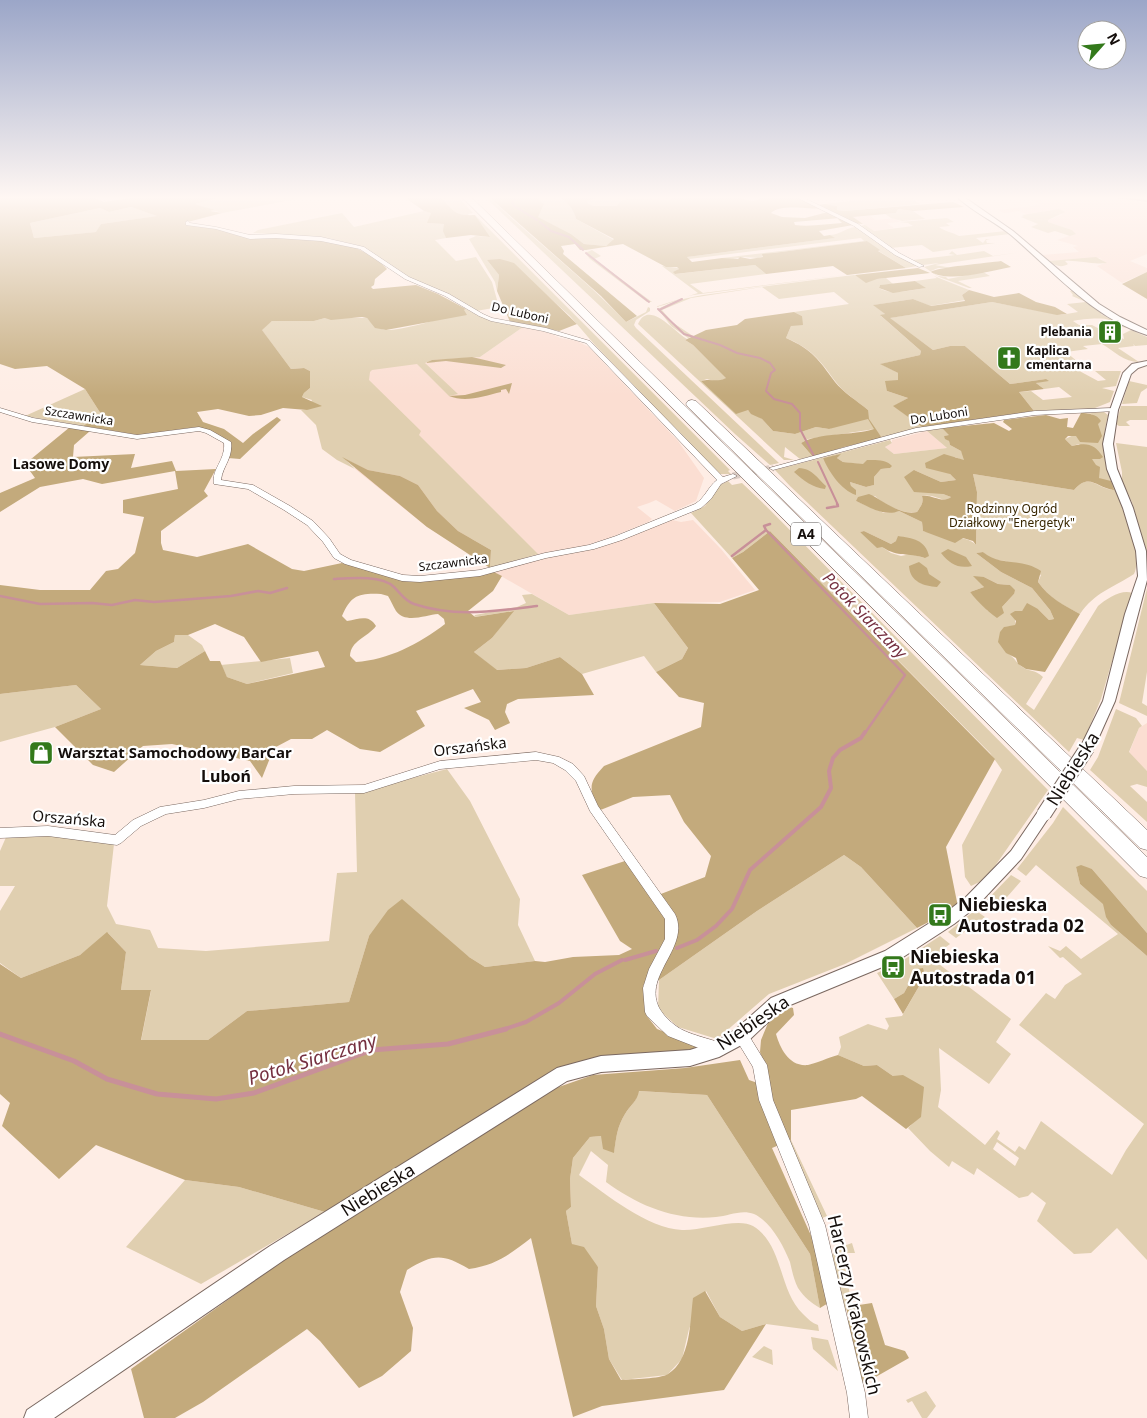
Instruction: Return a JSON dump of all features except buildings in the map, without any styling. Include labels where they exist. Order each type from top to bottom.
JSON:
[{"type":"highway","name":"A4","points":[[533,263],[1147,870]]},
{"type":"highway","name":"A4","points":[[546,263],[1147,842]]},
{"type":"street","name":"Do Luboni","points":[[385,263],[407,278],[447,295],[491,319],[544,329],[588,342],[721,479]]},
{"type":"street","points":[[916,263],[922,266]]},
{"type":"street","points":[[1047,263],[1100,309],[1147,333]]},
{"type":"street","name":"Niebieska","points":[[35,1418],[277,1253],[562,1074],[601,1064],[690,1058],[719,1049],[741,1036],[777,1003],[891,956],[949,919],[971,902],[1016,855],[1087,748],[1109,701],[1131,614],[1144,572],[1143,558],[1135,528],[1108,452],[1109,428],[1129,370],[1147,363]]},
{"type":"street","name":"Szczawnicka","points":[[0,410],[32,420],[137,437],[186,430],[208,431],[226,442],[229,450],[228,457],[217,476],[217,482],[250,487],[310,523],[326,540],[337,556],[348,562],[402,578],[420,579],[480,573],[608,542],[698,506],[708,499],[712,488],[721,479]]},
{"type":"street","name":"Do Luboni","points":[[773,468],[916,430],[1035,413],[1114,410]]},
{"type":"street","points":[[721,479],[733,476]]},
{"type":"street","name":"Orszańska","points":[[0,834],[48,831],[117,840],[137,823],[164,810],[204,804],[239,795],[294,790],[364,789],[440,765],[536,756],[555,760],[569,767],[580,779],[594,808],[671,918],[671,939],[655,969],[649,988],[652,1012],[673,1032],[719,1049]]},
{"type":"street","name":"Harcerzy Krakowskich","points":[[741,1036],[760,1065],[766,1100],[817,1225],[856,1393],[859,1418]]},
{"type":"shaded area","points":[[0,263],[381,263],[387,269],[375,279],[374,285],[371,287],[373,289],[416,285],[466,309],[464,310],[467,315],[386,330],[375,328],[367,318],[362,317],[331,320],[325,318],[314,321],[272,321],[262,330],[291,369],[304,368],[310,371],[310,388],[302,397],[322,406],[307,410],[283,408],[261,415],[249,416],[218,409],[197,412],[203,422],[224,429],[243,443],[277,417],[281,420],[240,459],[228,458],[228,442],[197,427],[138,435],[83,426],[101,414],[85,389],[47,366],[15,369],[0,364]]},
{"type":"shaded area","points":[[490,263],[514,263],[577,324],[559,331],[510,322],[497,291],[499,275]]},
{"type":"shaded area","points":[[564,263],[574,263],[637,316],[626,322],[601,296]]},
{"type":"shaded area","points":[[659,263],[898,263],[906,268],[847,275],[833,266],[766,274],[755,265],[675,274],[673,272],[679,269],[677,267],[666,267]]},
{"type":"shaded area","points":[[983,263],[1005,263],[1011,267],[959,276],[939,275],[931,272]]},
{"type":"shaded area","points":[[1105,263],[1135,263],[1147,268],[1147,272],[1122,283],[1097,266]]},
{"type":"shaded area","points":[[918,268],[930,273],[877,279],[866,283],[855,275]]},
{"type":"shaded area","points":[[1147,272],[1147,299],[1122,284]]},
{"type":"shaded area","points":[[915,281],[926,288],[893,293],[879,288],[880,285]]},
{"type":"shaded area","points":[[969,290],[994,297],[1019,293],[1036,302],[1055,307],[1067,314],[1057,315],[992,302],[890,318],[933,350],[950,346],[965,346],[1010,384],[1046,379],[1049,381],[1036,383],[1044,389],[1019,392],[1034,411],[922,427],[893,406],[908,398],[887,391],[885,381],[898,380],[898,373],[880,364],[920,355],[921,351],[880,315],[885,314],[873,305],[913,299],[931,306],[965,301],[962,295]]},
{"type":"shaded area","points":[[794,312],[802,316],[803,325],[791,326],[786,338],[809,351],[838,386],[868,410],[869,419],[882,438],[813,457],[801,443],[817,437],[874,429],[868,419],[829,429],[816,427],[795,434],[773,431],[762,419],[751,414],[748,410],[736,414],[701,381],[726,378],[693,345],[685,340],[706,330],[737,325],[745,319]]},
{"type":"shaded area","points":[[523,327],[577,341],[589,347],[678,441],[704,478],[696,501],[675,511],[656,500],[637,507],[652,519],[648,522],[607,539],[580,547],[536,555],[427,527],[355,469],[367,369],[402,360],[480,357]]},
{"type":"shaded area","points":[[472,357],[506,365],[501,368],[446,361],[425,363],[432,360]]},
{"type":"shaded area","points":[[512,383],[509,394],[506,389],[475,398],[462,399],[449,396],[465,395]]},
{"type":"shaded area","points":[[1081,413],[1095,415],[1101,421],[1098,424],[1102,436],[1098,443],[1080,442],[1076,436],[1068,436],[1065,439],[1072,446],[1086,444],[1097,449],[1103,457],[1092,459],[1100,467],[1099,478],[1111,481],[1114,490],[1093,482],[1084,482],[1074,490],[973,474],[977,492],[976,545],[973,541],[963,538],[955,543],[923,531],[922,522],[899,511],[894,513],[883,512],[856,501],[858,497],[869,494],[898,510],[911,513],[917,512],[921,506],[922,496],[944,500],[951,497],[943,494],[914,492],[904,477],[914,470],[941,482],[956,480],[950,474],[926,468],[925,463],[944,454],[964,460],[961,451],[950,445],[949,441],[945,439],[944,436],[949,435],[942,428],[994,423],[1009,431],[1012,429],[1003,422],[1004,420],[1046,415],[1060,419],[1068,418],[1067,427],[1073,428]]},
{"type":"shaded area","points":[[70,427],[90,431],[74,445],[73,457],[135,454],[131,468],[172,461],[176,471],[216,469],[204,491],[208,496],[161,531],[163,550],[197,557],[248,544],[292,569],[304,571],[342,563],[411,582],[457,578],[494,572],[502,576],[493,591],[468,611],[475,617],[514,611],[492,638],[474,652],[497,670],[526,668],[560,657],[582,674],[594,695],[518,699],[507,704],[505,712],[510,723],[495,730],[489,720],[464,708],[481,702],[473,689],[416,711],[425,726],[380,752],[360,749],[327,730],[312,739],[291,739],[274,748],[262,778],[250,761],[172,744],[143,746],[114,772],[93,765],[55,727],[101,709],[76,685],[0,694],[0,585],[40,590],[90,590],[106,571],[118,569],[135,553],[144,517],[123,513],[123,500],[178,489],[175,471],[102,484],[83,479],[40,487],[0,512],[0,493],[35,478],[25,464]],"holes":[[[367,594],[388,596],[400,615],[410,618],[438,614],[444,619],[445,624],[403,650],[380,658],[356,662],[350,656],[353,646],[376,626],[367,619],[347,621],[342,616],[352,600],[357,597]],[[215,624],[244,637],[261,662],[318,651],[325,667],[247,684],[227,677],[220,661],[210,661],[205,651],[177,668],[140,665],[156,651],[174,642],[175,635],[188,635]]]},
{"type":"shaded area","points":[[927,431],[947,448],[894,454],[885,447],[892,443],[892,440]]},
{"type":"shaded area","points":[[841,454],[837,458],[843,462],[863,464],[867,460],[877,460],[887,462],[892,466],[881,469],[874,477],[874,485],[866,487],[850,482],[851,486],[856,490],[856,495],[845,489],[836,480],[823,458]]},
{"type":"shaded area","points":[[342,457],[368,470],[400,476],[418,485],[437,511],[458,531],[491,550],[490,568],[427,527]]},
{"type":"shaded area","points":[[799,468],[814,474],[826,486],[825,489],[812,485],[801,478],[794,472]]},
{"type":"shaded area","points":[[672,520],[681,522],[693,520],[721,549],[755,590],[720,602],[654,603],[569,615],[494,572],[530,561],[594,549]]},
{"type":"shaded area","points":[[770,531],[995,759],[946,847],[958,907],[917,928],[861,867],[844,855],[757,911],[659,980],[643,985],[647,1016],[657,1029],[700,1046],[685,1053],[559,1068],[325,1212],[239,1187],[185,1180],[96,1145],[59,1179],[2,1126],[10,1103],[0,1094],[0,964],[21,978],[80,955],[107,932],[126,952],[121,990],[151,990],[141,1040],[208,1040],[247,1011],[349,1002],[369,936],[388,910],[402,899],[469,957],[485,967],[535,961],[545,962],[573,957],[619,955],[632,949],[620,941],[582,875],[625,861],[653,897],[705,877],[711,856],[684,822],[670,795],[633,797],[598,811],[593,797],[593,782],[604,766],[701,727],[704,703],[679,697],[656,672],[682,659],[688,648],[654,603],[720,604],[759,590],[732,558]]},
{"type":"shaded area","points":[[864,531],[891,544],[896,541],[898,536],[913,539],[925,546],[929,556],[925,558],[898,554],[882,547],[877,548],[860,532]]},
{"type":"shaded area","points":[[948,549],[966,557],[972,566],[963,567],[951,563],[941,553]]},
{"type":"shaded area","points":[[983,552],[996,559],[1026,564],[1041,571],[1038,582],[1042,588],[1057,601],[1080,614],[1045,672],[1026,669],[1018,664],[1016,658],[1006,653],[998,642],[1000,632],[1004,627],[1015,625],[1016,621],[1010,614],[1015,611],[1022,611],[1027,603],[1038,609],[1049,620],[1054,619],[1050,610],[1032,588],[1001,572],[976,553]]},
{"type":"shaded area","points":[[919,562],[927,568],[929,574],[941,582],[937,587],[927,586],[912,576],[909,566]]},
{"type":"shaded area","points":[[973,576],[984,577],[998,584],[1010,585],[1015,590],[1014,594],[1002,607],[1004,613],[997,618],[982,606],[970,592],[984,587]]},
{"type":"shaded area","points":[[1147,723],[1147,771],[1129,753],[1139,728]]},
{"type":"shaded area","points":[[1081,865],[1092,869],[1147,933],[1147,956],[1111,925],[1106,917],[1103,904],[1080,884],[1076,867]]},
{"type":"shaded area","points":[[923,968],[925,976],[903,1014],[894,999],[904,993],[917,969]]},
{"type":"shaded area","points":[[789,1007],[793,1008],[794,1015],[776,1034],[786,1056],[796,1063],[808,1065],[838,1055],[864,1066],[877,1065],[893,1076],[903,1075],[924,1087],[921,1117],[906,1129],[862,1096],[856,1099],[791,1110],[791,1140],[772,1148],[813,1240],[830,1302],[820,1308],[810,1254],[707,1095],[639,1091],[637,1098],[620,1123],[614,1153],[603,1149],[601,1136],[590,1137],[573,1158],[570,1179],[571,1207],[566,1211],[572,1244],[584,1247],[598,1267],[596,1306],[604,1329],[609,1359],[621,1380],[664,1376],[676,1368],[688,1339],[693,1298],[705,1291],[720,1317],[742,1331],[766,1324],[724,1390],[602,1406],[573,1417],[531,1238],[503,1258],[488,1265],[469,1269],[452,1260],[431,1258],[407,1270],[400,1292],[413,1328],[411,1351],[382,1376],[359,1388],[320,1341],[307,1329],[203,1402],[175,1418],[144,1418],[131,1369],[330,1227],[553,1089],[593,1075],[685,1068],[740,1060],[749,1080],[769,1087],[765,1065],[760,1052],[761,1040],[768,1023]]},
{"type":"shaded area","points":[[872,1303],[885,1345],[905,1351],[909,1358],[865,1383],[860,1382],[846,1323],[849,1320],[846,1307]]},
{"type":"green space","points":[[387,263],[480,263],[492,282],[499,307],[476,311],[408,278]]},
{"type":"green space","points":[[484,263],[490,263],[499,275],[497,291],[495,282]]},
{"type":"green space","points":[[493,263],[523,263],[730,470],[728,471],[731,474],[719,474],[594,344],[570,316],[542,291]]},
{"type":"green space","points":[[555,263],[563,263],[626,322],[646,312],[648,307],[650,308],[650,311],[636,320],[634,325],[636,328],[779,463],[770,465]]},
{"type":"green space","points":[[596,263],[600,263],[652,302],[647,302]]},
{"type":"green space","points":[[898,263],[913,263],[917,266],[906,268]]},
{"type":"green space","points":[[919,263],[938,263],[923,265]]},
{"type":"green space","points":[[938,263],[947,263],[935,265],[952,268],[938,268],[931,271],[938,276],[949,277],[946,277],[948,279],[983,272],[990,276],[958,281],[972,288],[969,288],[939,277],[924,267]]},
{"type":"green space","points":[[1053,263],[1068,264],[1061,266]]},
{"type":"green space","points":[[755,265],[766,274],[690,284],[703,293],[853,274],[693,295],[655,307],[698,293],[662,266],[679,268],[676,274]]},
{"type":"green space","points":[[854,275],[877,279],[886,278],[893,284],[880,285],[879,288],[890,292],[902,292],[925,288],[915,281],[937,278],[934,276],[969,290],[962,295],[965,300],[930,306],[913,299],[874,305],[885,314],[881,316],[921,351],[920,355],[881,364],[898,373],[898,380],[887,391],[908,398],[894,406],[922,427],[882,438],[875,429],[808,439],[801,443],[812,456],[800,459],[785,447],[784,457],[794,460],[784,460],[638,324],[643,317],[648,315],[655,316],[682,335],[687,339],[685,340],[693,345],[727,378],[716,382],[707,379],[701,381],[762,419],[773,431],[795,434],[816,427],[829,429],[868,410],[842,389],[814,355],[786,338],[791,326],[802,316],[794,312],[849,304],[834,292],[779,299],[762,287]]},
{"type":"green space","points":[[748,289],[691,298],[662,310],[672,322],[693,336],[688,338],[671,326],[658,309],[667,305],[694,297]]},
{"type":"green space","points":[[1074,290],[1101,314],[1127,328],[1102,319],[1073,321],[1079,325],[1092,325],[1111,335],[1124,339],[1123,334],[1131,330],[1147,337],[1147,345],[1135,346],[1133,344],[1134,346],[1118,348],[1139,362],[1124,358],[1102,344],[1083,346],[1088,349],[1066,352],[1078,362],[1075,362],[1077,364],[1072,367],[1098,381],[1106,380],[1095,371],[1121,371],[1116,386],[1102,388],[1114,391],[1110,402],[1095,408],[1034,411],[1019,392],[1031,391],[1043,400],[1072,397],[1059,387],[1044,389],[1036,383],[1046,379],[1010,384],[965,346],[950,346],[933,350],[889,318],[992,302],[1061,315],[1078,312],[1067,304],[1086,302],[1072,296],[1070,291]]},
{"type":"green space","points":[[466,309],[480,316],[523,327],[480,357],[432,360],[425,363],[458,394],[449,396],[417,364],[372,370],[369,380],[421,431],[419,435],[538,554],[490,568],[491,550],[458,531],[437,511],[418,485],[400,476],[368,470],[345,459],[355,469],[337,460],[322,449],[316,425],[301,410],[307,410],[312,400],[302,397],[310,388],[310,371],[304,368],[291,369],[261,329],[272,321],[367,318],[381,328],[393,330],[440,319]]},
{"type":"green space","points":[[1129,381],[1147,385],[1147,388],[1141,392],[1137,403],[1122,404]]},
{"type":"green space","points":[[85,389],[101,414],[83,426],[25,416]]},
{"type":"green space","points":[[1121,406],[1147,406],[1147,420],[1130,420],[1126,422],[1130,426],[1119,426],[1116,424]]},
{"type":"green space","name":"Rodzinny Ogród Działkowy \"Energetyk\"","points":[[1104,412],[1108,415],[1104,434],[1104,454],[1135,549],[1136,563],[1134,574],[1098,595],[1080,614],[1062,604],[1047,592],[1038,582],[1041,575],[1005,561],[990,559],[983,552],[976,553],[1001,572],[1032,588],[1050,610],[1054,619],[1049,620],[1038,609],[1025,607],[1022,611],[1015,611],[1015,626],[1004,627],[1006,652],[1024,668],[1043,677],[1026,704],[1034,710],[1098,606],[1124,592],[1132,593],[1101,699],[1084,740],[1077,738],[1069,752],[775,470],[890,440],[892,443],[885,447],[894,454],[947,448],[927,431],[901,436],[942,428],[950,435],[944,436],[950,445],[961,451],[965,458],[964,461],[955,457],[950,474],[956,480],[941,482],[914,470],[943,494],[951,497],[947,500],[932,496],[922,496],[921,506],[917,512],[912,513],[884,503],[875,496],[856,501],[884,513],[899,511],[922,522],[923,531],[959,537],[976,545],[977,492],[973,474],[1074,490],[1084,482],[1093,482],[1113,490],[1099,478],[1093,461],[1079,444],[1072,446],[1065,439],[1098,424],[1092,414],[1087,413]],"holes":[[[839,455],[837,458],[843,462],[890,468],[881,469],[874,477],[874,485],[866,487],[850,482],[851,486],[837,479],[823,458]],[[864,531],[891,544],[896,541],[925,558],[911,554],[901,556],[891,553],[860,532]],[[984,577],[998,584],[1010,585],[1014,594],[1002,607],[988,611],[970,592],[984,587],[980,581]]]},
{"type":"green space","points":[[1116,443],[1147,447],[1147,555],[1132,502],[1122,482],[1122,472]]},
{"type":"green space","points":[[728,481],[732,485],[742,483],[766,506],[1048,790],[986,879],[971,886],[965,877],[962,845],[1002,770],[990,753],[770,531],[732,558],[691,513],[705,506],[720,485]]},
{"type":"green space","points":[[1147,588],[1147,672],[1142,703],[1147,706],[1147,716],[1119,703]]},
{"type":"green space","points":[[532,594],[569,615],[654,603],[688,648],[682,659],[656,672],[644,656],[582,674],[560,657],[526,668],[496,670],[474,652],[492,638],[513,611],[474,617],[475,615],[517,607],[526,603],[522,595]]},
{"type":"green space","points":[[175,635],[188,635],[202,645],[205,651],[177,668],[140,665],[156,651],[174,642]]},
{"type":"green space","points":[[290,658],[293,673],[247,684],[227,677],[221,665]]},
{"type":"green space","points":[[76,685],[101,709],[55,727],[0,742],[0,694]]},
{"type":"green space","points":[[1116,709],[1136,718],[1142,726],[1139,728],[1129,752],[1147,771],[1147,787],[1137,784],[1130,786],[1147,802],[1147,822],[1090,770],[1098,757]]},
{"type":"green space","points":[[447,769],[470,801],[520,899],[518,925],[535,961],[485,967],[469,957],[369,936],[349,1002],[247,1011],[208,1040],[141,1041],[151,991],[121,990],[126,952],[108,933],[80,955],[21,978],[0,963],[0,911],[15,886],[0,886],[0,851],[7,835],[51,836],[114,844],[107,906],[116,924],[150,930],[158,948],[206,951],[329,941],[337,873],[357,872],[355,793]]},
{"type":"green space","points":[[1063,807],[1147,891],[1147,933],[1092,869],[1076,867],[1080,884],[1104,904],[1111,925],[1147,956],[1147,1260],[1117,1228],[1091,1253],[1074,1254],[1037,1221],[1046,1203],[1032,1192],[1028,1196],[1019,1198],[977,1168],[974,1175],[952,1161],[949,1167],[930,1151],[908,1128],[921,1116],[893,1076],[877,1065],[864,1066],[838,1055],[841,1047],[839,1037],[868,1024],[887,1030],[889,1026],[885,1018],[902,1016],[925,976],[917,969],[904,993],[894,999],[877,973],[902,961],[940,936],[950,944],[931,958],[1011,1019],[996,1042],[1011,1054],[989,1084],[939,1048],[941,1090],[938,1107],[985,1145],[997,1130],[1000,1133],[997,1139],[1015,1152],[1019,1146],[1025,1150],[1041,1121],[1112,1175],[1144,1124],[1019,1025],[1046,993],[1055,999],[1065,985],[1082,974],[1063,957],[1060,958],[1048,946],[1060,951],[1066,946],[1081,959],[1118,934],[1036,865],[1026,876],[1017,869],[1053,823]],"holes":[[[997,1142],[1019,1158],[1015,1166],[993,1149]]]},
{"type":"green space","points":[[844,855],[861,867],[917,928],[845,964],[769,994],[717,1039],[678,1027],[658,1009],[659,980],[757,911]]},
{"type":"green space","points":[[1011,875],[1021,881],[1000,905],[991,912],[982,905]]},
{"type":"green space","points":[[975,910],[985,917],[956,938],[948,932]]},
{"type":"green space","points":[[638,1091],[707,1095],[810,1254],[820,1308],[808,1300],[798,1288],[790,1262],[780,1241],[766,1222],[754,1214],[740,1212],[701,1218],[686,1217],[644,1205],[606,1182],[608,1165],[591,1151],[579,1175],[641,1217],[669,1228],[690,1230],[738,1223],[753,1226],[763,1234],[770,1244],[795,1304],[808,1319],[818,1325],[819,1331],[766,1324],[742,1331],[720,1317],[706,1291],[689,1329],[682,1359],[667,1375],[622,1380],[609,1359],[604,1329],[596,1306],[598,1267],[572,1244],[566,1211],[571,1207],[570,1179],[573,1158],[590,1137],[601,1136],[614,1152],[620,1123],[635,1101]]},
{"type":"green space","points":[[791,1140],[827,1216],[820,1219],[786,1142]]},
{"type":"green space","points":[[185,1180],[239,1187],[325,1212],[201,1284],[126,1247]]},
{"type":"green space","points":[[852,1243],[855,1253],[845,1253],[843,1256],[852,1306],[846,1307],[846,1311],[843,1308],[832,1256],[835,1249]]},
{"type":"green space","points":[[811,1337],[828,1340],[838,1371],[813,1349]]},
{"type":"green space","points":[[764,1346],[772,1350],[773,1365],[752,1357]]},
{"type":"green space","points":[[926,1391],[936,1406],[927,1418],[922,1418],[912,1401],[908,1403],[906,1400]]},
{"type":"waterway","name":"Potok Siarczany","points":[[599,263],[649,302]]},
{"type":"waterway","points":[[659,310],[682,299]]},
{"type":"waterway","name":"Potok Siarczany","points":[[659,310],[684,334],[720,345],[737,353],[760,358],[770,363],[775,370],[771,373],[766,391],[774,399],[792,404],[800,413],[800,429],[814,456]]},
{"type":"waterway","points":[[818,462],[838,505]]},
{"type":"waterway","points":[[827,508],[838,506],[837,504]]},
{"type":"waterway","name":"Potok Siarczany","points":[[766,530],[764,526],[770,524]]},
{"type":"waterway","points":[[732,556],[766,530]]},
{"type":"waterway","name":"Potok Siarczany","points":[[766,530],[905,675],[865,733]]},
{"type":"waterway","points":[[334,579],[366,578],[389,583],[411,603],[445,611],[475,612],[537,606]]},
{"type":"waterway","points":[[0,596],[40,604],[92,603],[112,605],[135,600],[154,602],[231,596],[258,591],[270,593],[287,588]]},
{"type":"waterway","name":"Potok Siarczany","points":[[677,948],[697,940],[716,926],[732,909],[750,870],[821,807],[831,788],[829,771],[833,758],[840,750],[861,738],[865,732]]},
{"type":"waterway","name":"Potok Siarczany","points":[[625,960],[656,951]]},
{"type":"waterway","name":"Potok Siarczany","points":[[502,1030],[526,1022],[559,1003],[595,974],[622,960]]},
{"type":"waterway","name":"Potok Siarczany","points":[[0,1034],[74,1061],[107,1079],[157,1094],[216,1099],[254,1093],[372,1050],[448,1044],[506,1029]]},
{"type":"tunnel","points":[[733,476],[773,468]]},
{"type":"place","name":"Plebania","points":[[1110,332]]},
{"type":"place","name":"Kaplica cmentarna","points":[[1009,358]]},
{"type":"place","name":"Warsztat Samochodowy BarCar","points":[[41,753]]},
{"type":"place","name":"Niebieska Autostrada 02","points":[[940,915]]},
{"type":"place","name":"Niebieska Autostrada 01","points":[[893,967]]},
{"type":"district","name":"Lasowe Domy","points":[[61,464]]},
{"type":"district","name":"Luboń","points":[[226,776]]}]
